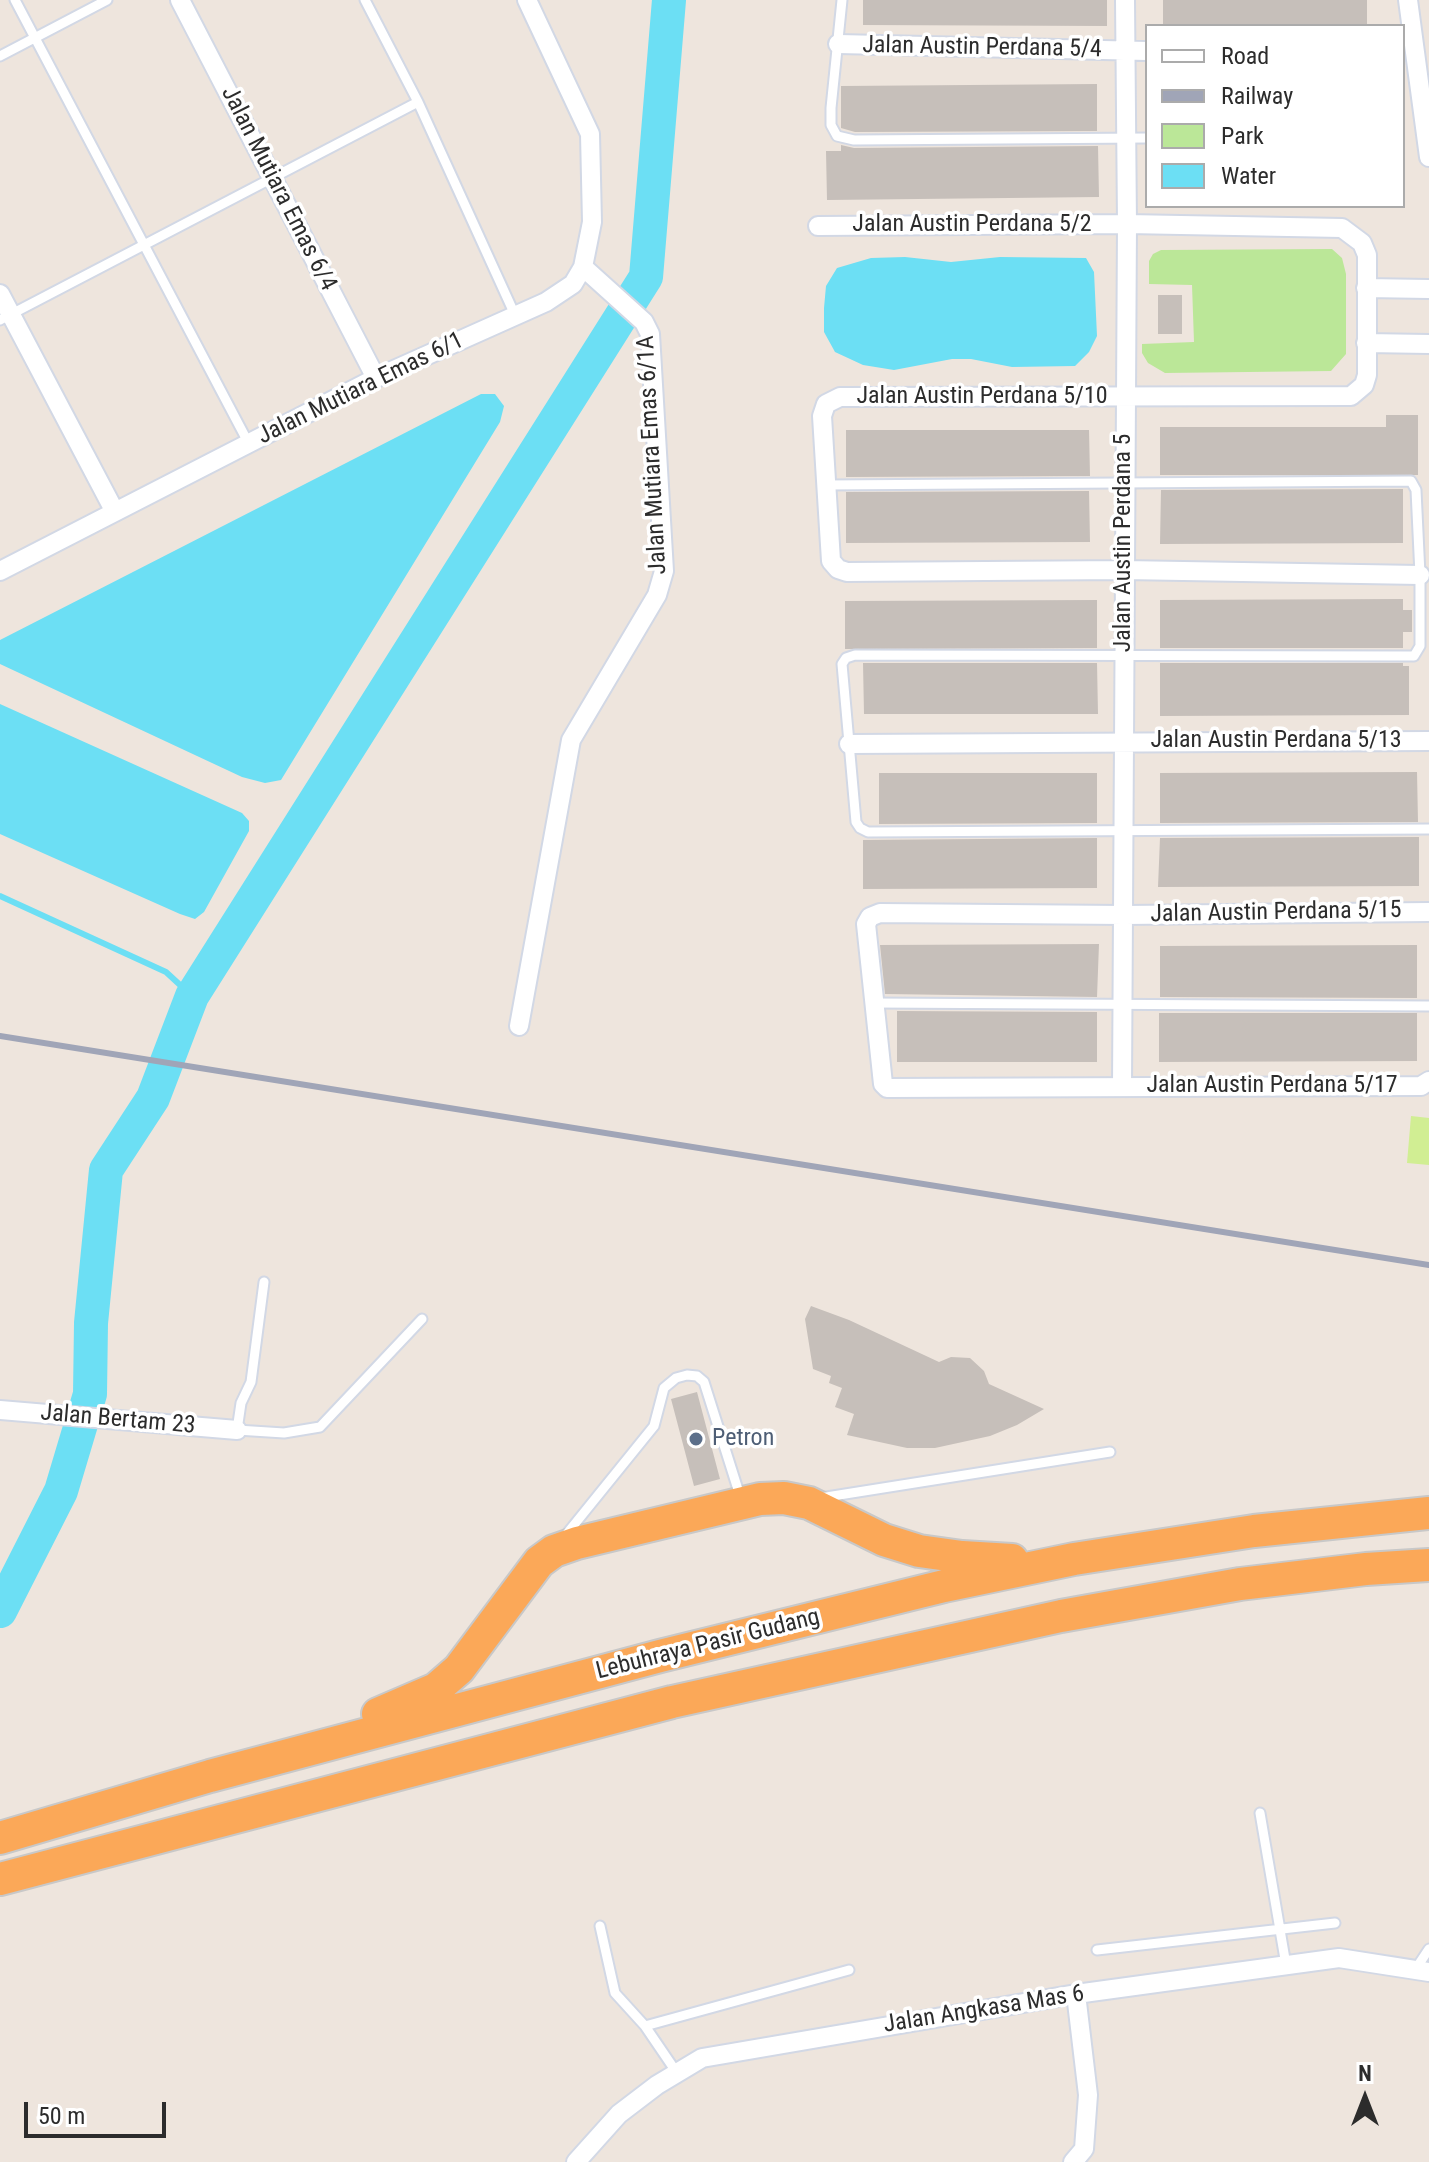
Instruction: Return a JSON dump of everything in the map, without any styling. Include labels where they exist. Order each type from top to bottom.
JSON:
[{"type":"highway","points":[[210,1776],[406,1704],[436,1689],[459,1669],[539,1562],[577,1543],[760,1499],[784,1498],[801,1501],[884,1540],[919,1551],[1003,1560],[1074,1559]]},
{"type":"highway","name":"Lebuhraya Pasir Gudang","points":[[0,1838],[210,1776],[660,1656],[944,1586],[1074,1559],[1254,1531],[1429,1513]]},
{"type":"highway","name":"Lebuhraya Pasir Gudang","points":[[0,1879],[672,1702],[1014,1626],[1240,1584],[1429,1565]]},
{"type":"street","name":"Jalan Mutiara Emas 6/4","points":[[180,0],[376,378]]},
{"type":"street","points":[[527,0],[586,121],[593,155],[592,222],[583,267]]},
{"type":"street","name":"Jalan Austin Perdana 5","points":[[1122,1086],[1127,224],[1125,0]]},
{"type":"street","points":[[1408,0],[1429,157]]},
{"type":"street","name":"Jalan Austin Perdana 5/4","points":[[838,44],[1145,51]]},
{"type":"street","name":"Jalan Austin Perdana 5/2","points":[[818,226],[1127,224],[1342,228],[1354,234],[1367,255],[1366,337]]},
{"type":"street","name":"Jalan Mutiara Emas 6/1","points":[[0,571],[376,378],[564,293],[583,267]]},
{"type":"street","name":"Jalan Mutiara Emas 6/1A","points":[[519,1026],[571,740],[663,580],[650,334],[638,316],[583,267]]},
{"type":"street","points":[[1366,294],[1429,289]]},
{"type":"street","points":[[0,294],[5,317],[115,512]]},
{"type":"street","points":[[1366,294],[1429,301]]},
{"type":"street","points":[[1366,337],[1429,333]]},
{"type":"street","points":[[1366,337],[1429,344]]},
{"type":"street","name":"Jalan Austin Perdana 5/10","points":[[1124,570],[847,572],[838,569],[831,561],[822,416],[826,404],[840,397],[1351,396],[1364,385],[1367,375],[1366,337]]},
{"type":"street","points":[[1124,570],[1420,575]]},
{"type":"street","name":"Jalan Austin Perdana 5/13","points":[[849,744],[1429,741]]},
{"type":"street","name":"Jalan Austin Perdana 5/15","points":[[873,1003],[866,924],[870,917],[880,913],[1124,915],[1429,912]]},
{"type":"street","name":"Jalan Austin Perdana 5/17","points":[[873,1003],[883,1084],[887,1088],[1425,1083]]},
{"type":"street","name":"Jalan Bertam 23","points":[[0,1410],[237,1430]]},
{"type":"street","name":"Jalan Angkasa Mas 6","points":[[576,2162],[619,2114],[702,2058],[1076,1994],[1339,1958],[1422,1971]]},
{"type":"street","points":[[1073,2162],[1084,2149],[1088,2095],[1076,1994]]},
{"type":"lane","points":[[15,0],[249,444]]},
{"type":"lane","points":[[0,56],[107,0]]},
{"type":"lane","points":[[365,0],[418,102],[515,315]]},
{"type":"lane","points":[[842,0],[831,108],[831,125],[837,136],[854,140],[1145,138]]},
{"type":"lane","points":[[5,317],[418,102]]},
{"type":"lane","points":[[826,485],[1411,481],[1416,490],[1420,575],[1420,646],[1414,656],[855,655],[846,658],[842,664],[856,822],[868,832],[1429,829]]},
{"type":"lane","points":[[873,1003],[1429,1006]]},
{"type":"lane","points":[[264,1282],[251,1382],[241,1403],[237,1430],[284,1433],[320,1427],[422,1319]]},
{"type":"lane","points":[[551,1554],[654,1426],[664,1388],[676,1378],[687,1375],[697,1376],[704,1382],[742,1504]]},
{"type":"lane","points":[[801,1501],[1110,1452]]},
{"type":"lane","points":[[1260,1813],[1286,1965]]},
{"type":"lane","points":[[1097,1950],[1335,1923]]},
{"type":"lane","points":[[600,1926],[615,1993],[645,2026],[677,2073]]},
{"type":"lane","points":[[1422,1971],[1429,1949]]},
{"type":"lane","points":[[645,2026],[849,1970]]},
{"type":"green space","points":[[1332,249],[1342,258],[1346,274],[1346,354],[1331,371],[1165,373],[1148,363],[1142,353],[1142,344],[1194,342],[1192,285],[1149,284],[1149,261],[1153,254],[1161,250]]},
{"type":"green space","points":[[1411,1116],[1429,1118],[1429,1165],[1407,1163]]},
{"type":"water","points":[[905,257],[951,262],[1000,257],[1086,258],[1094,272],[1097,336],[1089,352],[1075,366],[1012,367],[971,359],[952,359],[894,370],[863,365],[835,352],[824,332],[824,308],[826,286],[837,268],[871,258]]},
{"type":"water","points":[[481,394],[495,394],[504,406],[500,422],[281,780],[265,783],[242,777],[0,664],[0,640]]},
{"type":"water","points":[[0,704],[242,813],[249,821],[249,831],[204,912],[195,919],[180,914],[0,834]]},
{"type":"building","points":[[863,0],[1107,0],[1107,26],[863,25]]},
{"type":"building","points":[[1163,0],[1367,0],[1367,24],[1163,24]]},
{"type":"building","points":[[1097,84],[1097,131],[855,132],[841,128],[841,86]]},
{"type":"building","points":[[841,145],[854,148],[1098,146],[1099,197],[827,200],[826,151],[841,151]]},
{"type":"building","points":[[1158,295],[1182,295],[1182,334],[1158,334]]},
{"type":"building","points":[[1386,415],[1418,415],[1418,475],[1160,475],[1160,427],[1386,427]]},
{"type":"building","points":[[846,430],[1089,430],[1090,476],[846,477]]},
{"type":"building","points":[[1403,489],[1403,543],[1160,544],[1161,490]]},
{"type":"building","points":[[1089,491],[1090,542],[846,543],[846,492]]},
{"type":"building","points":[[1403,599],[1403,610],[1412,610],[1412,632],[1403,632],[1403,648],[1160,648],[1160,600]]},
{"type":"building","points":[[1097,600],[1097,648],[845,649],[845,601]]},
{"type":"building","points":[[863,663],[1097,663],[1098,714],[864,714]]},
{"type":"building","points":[[1160,663],[1403,663],[1403,666],[1409,666],[1409,715],[1160,716]]},
{"type":"building","points":[[1417,772],[1418,822],[1160,823],[1160,773]]},
{"type":"building","points":[[879,773],[1097,773],[1097,823],[879,824]]},
{"type":"building","points":[[1419,837],[1419,886],[1158,887],[1160,838]]},
{"type":"building","points":[[1097,838],[1097,888],[863,889],[863,840]]},
{"type":"building","points":[[1099,944],[1097,997],[885,994],[880,945]]},
{"type":"building","points":[[1417,945],[1417,998],[1160,997],[1160,946]]},
{"type":"building","points":[[897,1011],[1097,1012],[1097,1062],[897,1062]]},
{"type":"building","points":[[1159,1013],[1417,1013],[1417,1061],[1159,1062]]},
{"type":"building","points":[[811,1306],[849,1320],[939,1362],[951,1357],[970,1358],[984,1371],[989,1384],[1044,1409],[990,1436],[935,1448],[907,1448],[847,1435],[854,1414],[835,1407],[842,1388],[829,1383],[831,1376],[813,1369],[805,1319]]},
{"type":"building","name":"Petron","points":[[697,1392],[720,1479],[694,1486],[671,1399]]},
{"type":"waterway","points":[[0,1611],[61,1491],[90,1394],[91,1323],[106,1170],[153,1098],[192,996],[646,277],[669,0]]},
{"type":"waterway","points":[[0,896],[166,972],[192,996]]},
{"type":"railway","points":[[0,1036],[1429,1265]]},
{"type":"place","name":"Petron","points":[[696,1439]]}]
